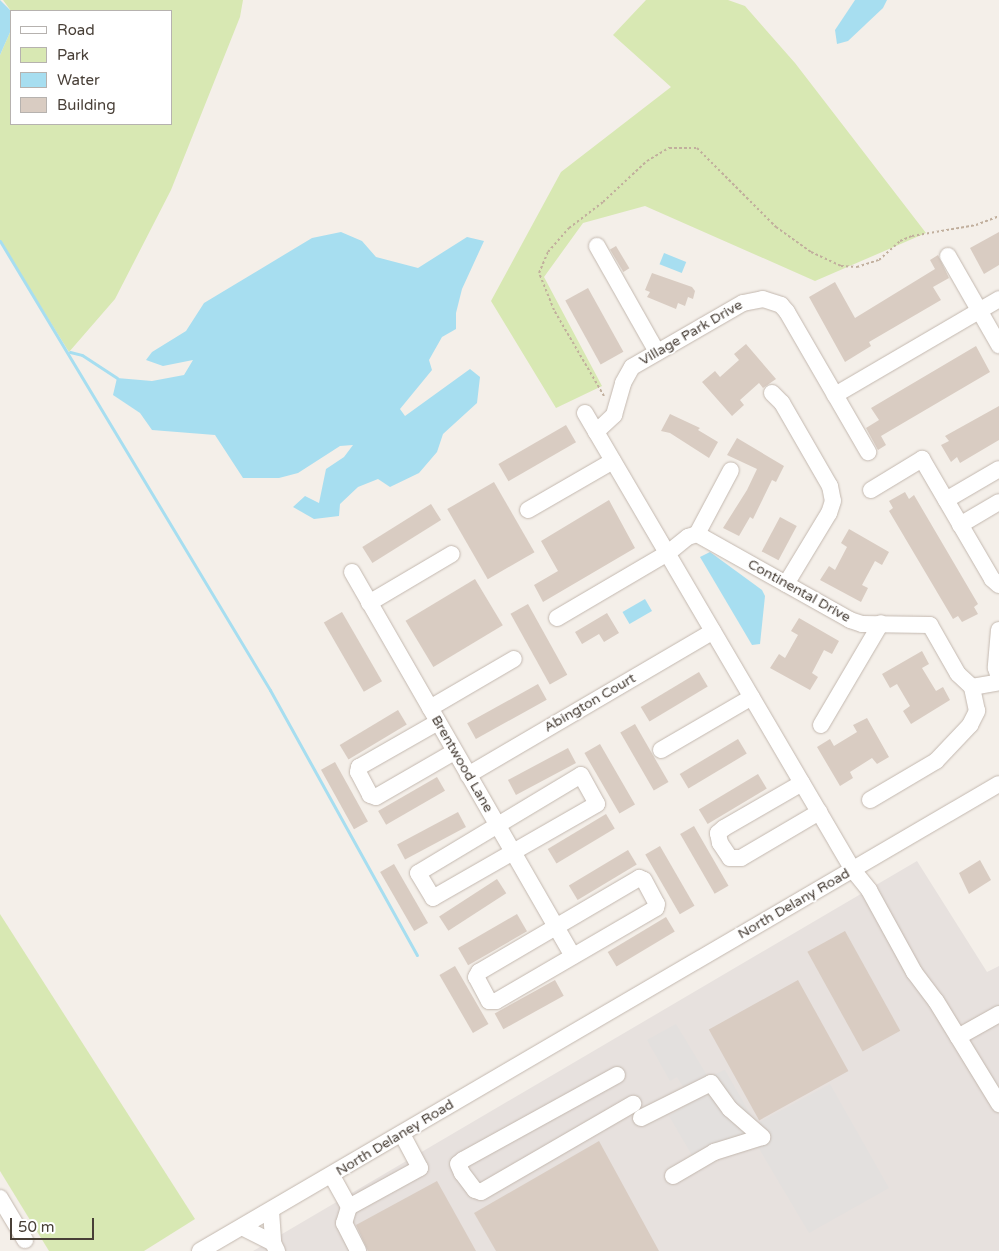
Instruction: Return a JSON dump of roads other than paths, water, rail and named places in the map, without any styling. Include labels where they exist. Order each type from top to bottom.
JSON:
[{"type":"street","points":[[597,246],[657,352]]},
{"type":"street","points":[[948,256],[999,345]]},
{"type":"street","name":"Village Park Drive","points":[[596,432],[614,416],[624,382],[632,367],[742,303],[753,299],[772,301],[787,312],[868,452]]},
{"type":"street","points":[[835,395],[999,299]]},
{"type":"street","points":[[772,393],[782,403],[830,486],[832,501],[829,513],[786,584]]},
{"type":"street","points":[[585,413],[853,870],[868,890],[914,972],[958,1037],[999,1104]]},
{"type":"street","points":[[871,490],[922,459],[992,579],[999,585]]},
{"type":"street","points":[[528,510],[613,461]]},
{"type":"street","points":[[946,500],[999,469]]},
{"type":"street","points":[[557,618],[668,553],[688,536],[697,534],[731,470]]},
{"type":"street","points":[[960,525],[999,502]]},
{"type":"street","name":"Continental Drive","points":[[697,534],[850,620],[930,625],[958,674],[972,687]]},
{"type":"street","points":[[369,603],[452,554]]},
{"type":"street","name":"Brentwood Lane","points":[[352,572],[572,956]]},
{"type":"street","points":[[821,725],[881,623]]},
{"type":"street","points":[[999,630],[996,668],[999,678]]},
{"type":"street","name":"Abington Court","points":[[468,775],[713,631]]},
{"type":"street","points":[[454,752],[376,797],[370,795],[358,772],[359,768],[514,659]]},
{"type":"street","points":[[870,800],[936,761],[970,725],[977,711],[972,687],[999,682]]},
{"type":"street","points":[[661,750],[752,698]]},
{"type":"street","points":[[581,775],[597,804],[512,852],[433,898],[418,872],[581,775]]},
{"type":"street","points":[[802,783],[724,828],[718,834],[720,843],[730,858],[741,858],[819,812]]},
{"type":"street","name":"North Delany Road","points":[[588,1024],[999,784]]},
{"type":"street","points":[[639,878],[644,880],[657,904],[656,908],[572,956],[496,1001],[490,1001],[476,977],[479,972],[639,878]]},
{"type":"street","points":[[958,1037],[999,1014]]},
{"type":"street","name":"North Delaney Road","points":[[200,1251],[332,1176],[588,1024]]},
{"type":"street","points":[[617,1075],[464,1160],[458,1164],[462,1173],[475,1190],[481,1192],[637,1111],[711,1083],[730,1109],[762,1137],[714,1152],[673,1176]]},
{"type":"street","points":[[358,1251],[344,1224],[349,1208],[420,1168],[402,1134]]},
{"type":"street","points":[[332,1176],[349,1208]]},
{"type":"street","points":[[0,1198],[24,1240]]},
{"type":"street","points":[[271,1210],[275,1247]]},
{"type":"street","points":[[242,1227],[275,1247]]},
{"type":"water","points":[[0,0],[10,10],[10,32],[0,55]]},
{"type":"water","points":[[855,0],[887,0],[883,8],[848,41],[837,44],[835,30]]},
{"type":"water","points":[[341,232],[362,241],[376,257],[418,268],[467,237],[484,241],[462,289],[456,313],[456,329],[442,337],[429,360],[432,370],[400,409],[405,416],[470,369],[480,377],[477,403],[443,434],[437,452],[419,473],[390,487],[378,479],[358,487],[340,504],[339,516],[314,519],[293,507],[305,496],[319,503],[326,469],[344,457],[353,445],[340,446],[298,473],[279,478],[243,478],[215,435],[152,430],[140,413],[113,395],[117,378],[152,381],[184,375],[193,360],[163,366],[146,360],[152,352],[186,331],[204,303],[312,238]]},
{"type":"water","points":[[664,253],[686,262],[682,273],[660,264]]},
{"type":"water","points":[[710,552],[762,590],[765,596],[760,644],[752,645],[700,557]]},
{"type":"water","points":[[645,599],[652,611],[629,624],[622,612]]},
{"type":"waterway","points":[[0,241],[270,690],[417,955]]},
{"type":"waterway","points":[[70,352],[82,355],[117,378]]}]
